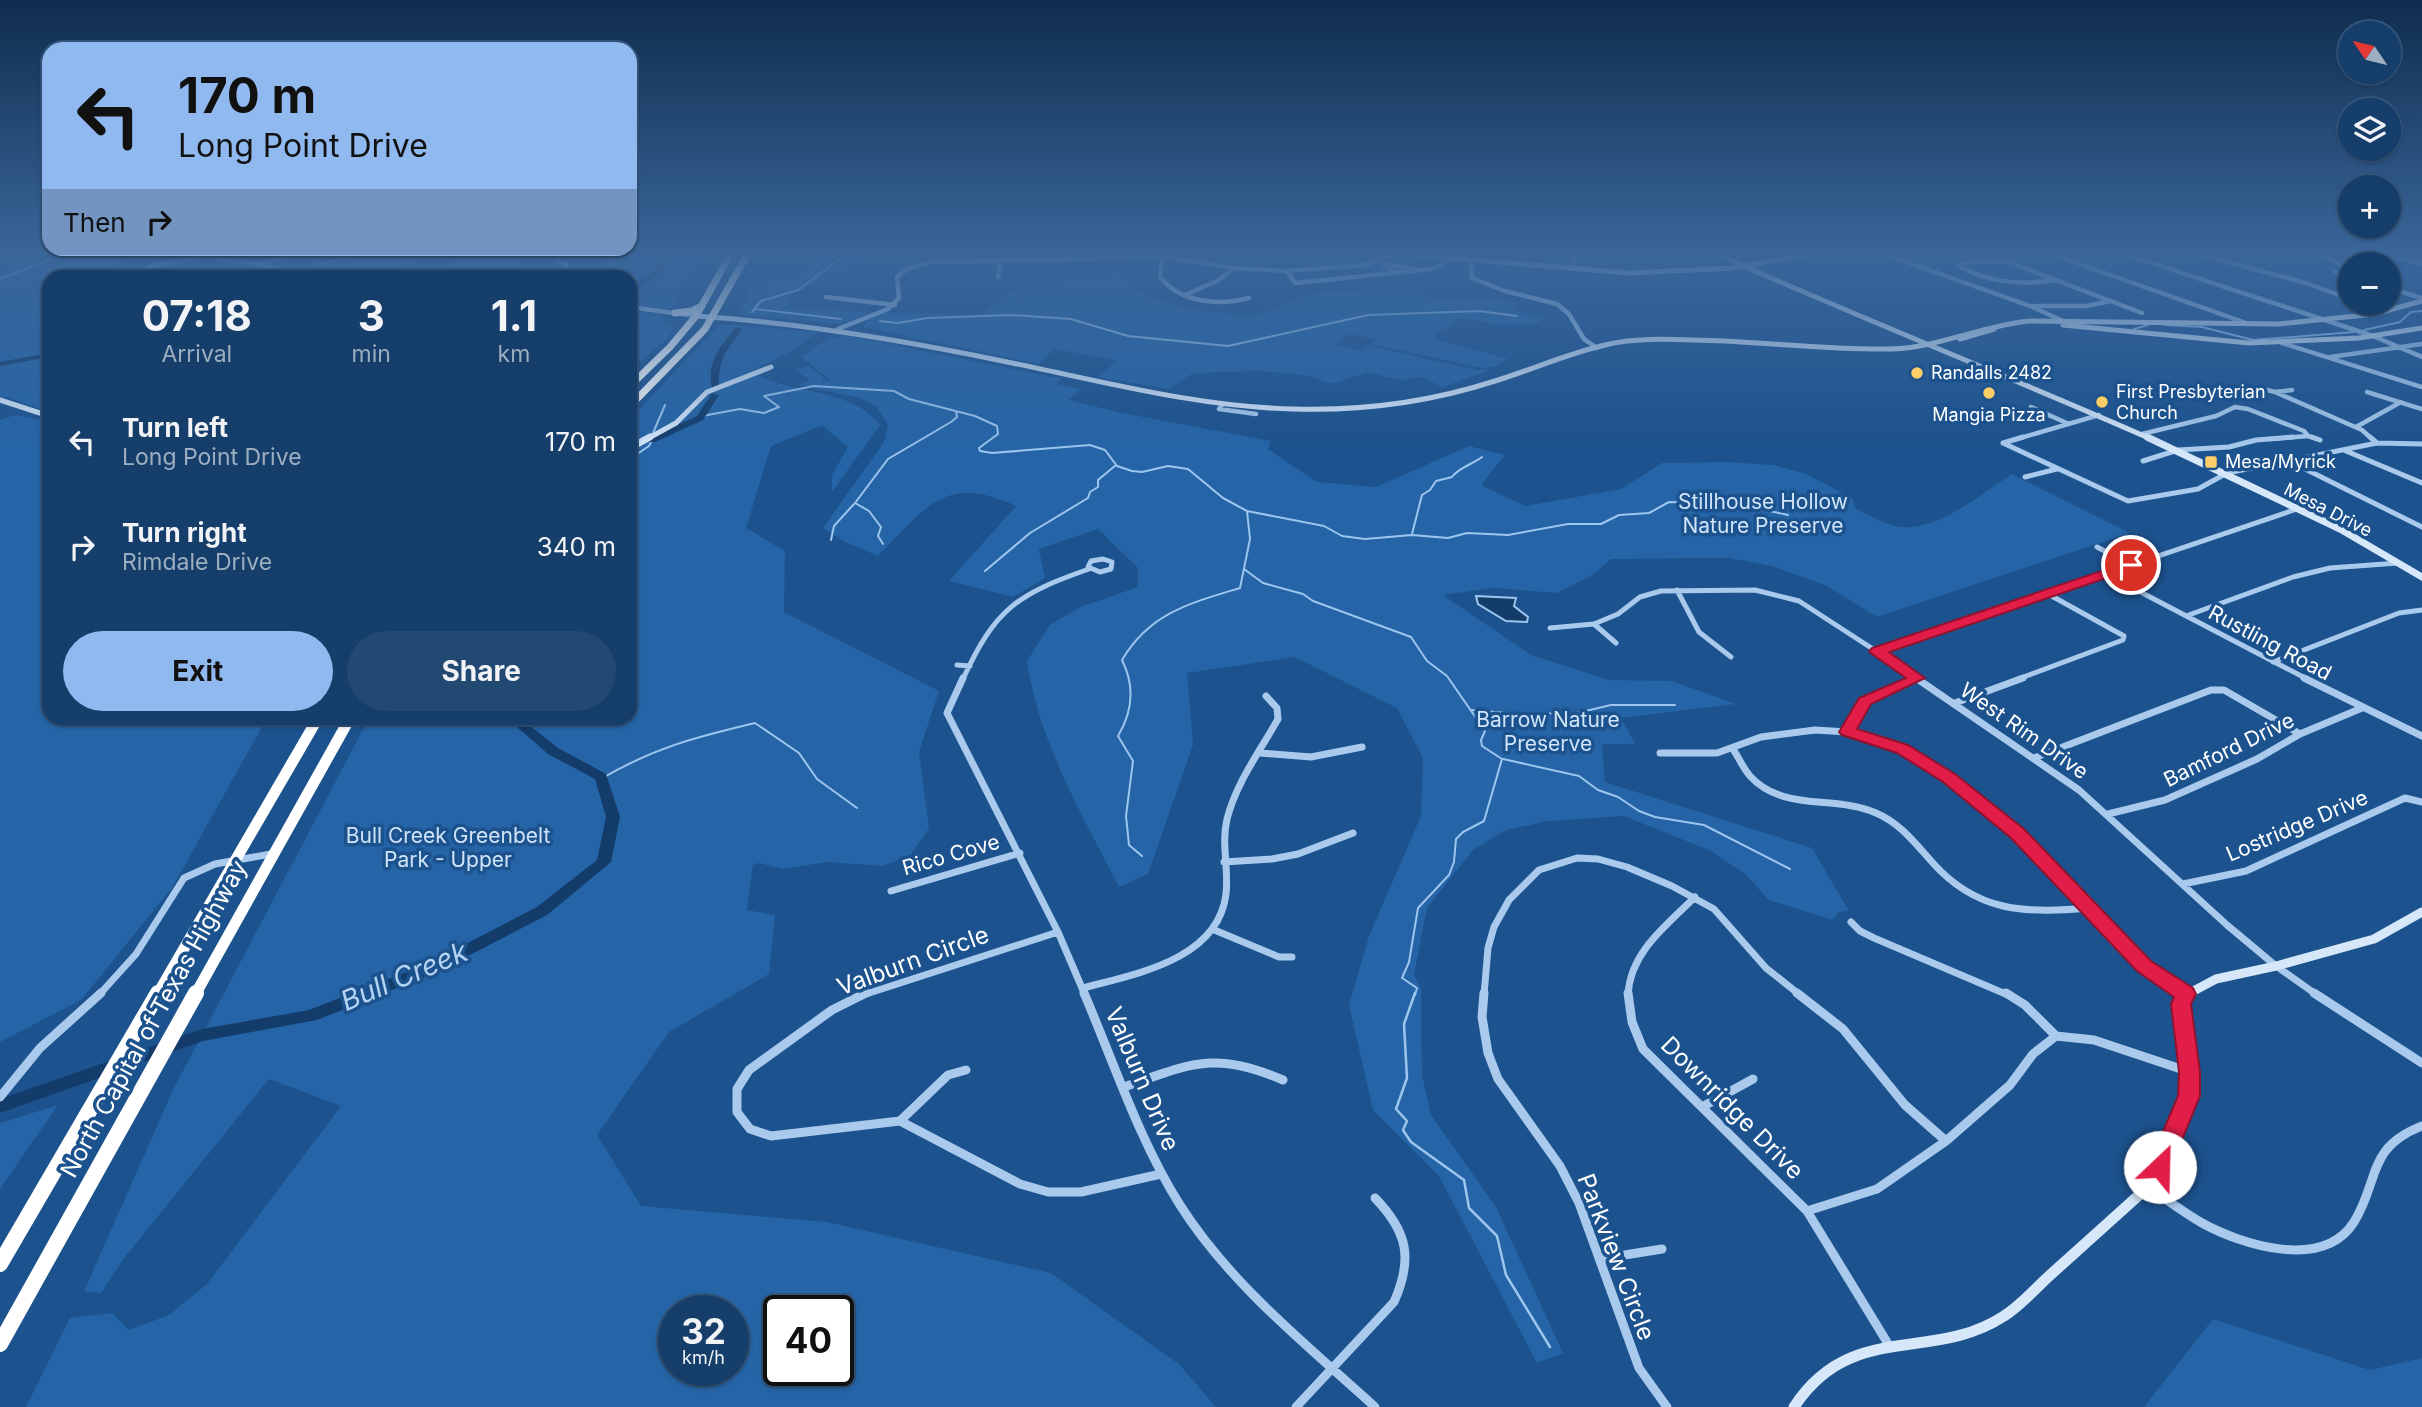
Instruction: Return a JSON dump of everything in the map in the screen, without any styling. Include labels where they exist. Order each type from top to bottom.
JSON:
[{"type":"highway","points":[[637,379],[692,321]]},
{"type":"highway","points":[[637,399],[695,341],[711,321]]},
{"type":"highway","name":"North Capital of Texas Highway","points":[[0,1264],[314,725]]},
{"type":"highway","name":"North Capital of Texas Highway","points":[[0,1344],[346,725]]},
{"type":"main road","points":[[752,321],[838,329],[1156,394],[1222,404],[1341,409],[1460,394],[1601,345],[1625,341],[1683,338],[1832,347],[1905,348],[1929,346],[1991,325],[2122,321],[2249,324],[2312,321]]},
{"type":"main road","name":"Mesa Drive","points":[[1869,321],[2178,450],[2400,562],[2422,577]]},
{"type":"main road","points":[[2122,321],[2118,325],[2142,333]]},
{"type":"main road","points":[[1597,348],[1678,344],[1873,354],[1929,346],[1995,329],[2062,323],[2229,342],[2285,342],[2373,336],[2422,328]]},
{"type":"main road","points":[[1678,344],[1683,338]]},
{"type":"main road","points":[[1905,348],[1913,344],[1908,338]]},
{"type":"main road","points":[[1821,352],[1832,350],[1832,347]]},
{"type":"main road","points":[[637,443],[676,423],[706,392],[771,368]]},
{"type":"main road","points":[[0,400],[42,414]]},
{"type":"main road","points":[[1794,1407],[1808,1386],[1822,1372],[1841,1362],[1890,1347],[1989,1327],[2005,1316],[2148,1187],[2189,1096],[2190,1072],[2182,1032],[2181,1004],[2186,994],[2216,979],[2276,966],[2374,939],[2422,912]]},
{"type":"street","points":[[838,329],[858,321]]},
{"type":"street","points":[[1573,321],[1584,339],[1597,348]]},
{"type":"street","points":[[2058,321],[2062,323]]},
{"type":"street","points":[[2240,321],[2249,324]]},
{"type":"street","points":[[2326,321],[2373,336],[2422,358]]},
{"type":"street","points":[[2285,342],[2422,387]]},
{"type":"street","points":[[2328,358],[2420,345]]},
{"type":"street","points":[[2256,387],[2275,392],[2356,427],[2369,434],[2376,443]]},
{"type":"street","points":[[2275,392],[2292,390]]},
{"type":"street","points":[[2367,391],[2422,410]]},
{"type":"street","points":[[2356,427],[2401,402]]},
{"type":"street","points":[[1222,404],[1220,409],[1255,414]]},
{"type":"street","points":[[2031,407],[2069,424]]},
{"type":"street","points":[[2142,434],[2216,416],[2235,407],[2271,417],[2304,431],[2308,436]]},
{"type":"street","points":[[2099,415],[2003,443],[2128,501],[2198,489],[2227,473],[2376,443],[2422,444]]},
{"type":"street","points":[[2143,461],[2178,450],[2229,447],[2256,440],[2308,436],[2320,440]]},
{"type":"street","points":[[2345,450],[2422,483]]},
{"type":"street","points":[[2289,461],[2422,527]]},
{"type":"street","points":[[2025,477],[2057,469]]},
{"type":"street","points":[[1877,651],[2297,509]]},
{"type":"street","points":[[2098,547],[2131,565]]},
{"type":"street","points":[[2186,616],[2293,577],[2330,568],[2400,562]]},
{"type":"street","points":[[957,665],[970,666],[1000,616],[1016,601],[1038,589],[1089,569]]},
{"type":"street","name":"Rustling Road","points":[[2106,574],[2362,708],[2422,736]]},
{"type":"street","points":[[1677,590],[1699,632],[1731,657]]},
{"type":"street","name":"West Rim Drive","points":[[1550,628],[1594,624],[1618,614],[1649,594],[1677,590],[1755,590],[1790,597],[1809,606],[2034,758],[2108,814],[2227,925],[2276,966],[2422,1063]]},
{"type":"street","points":[[1955,703],[2123,640],[2124,636],[2048,594]]},
{"type":"street","points":[[2273,662],[2399,613],[2422,610]]},
{"type":"street","points":[[990,614],[1000,616]]},
{"type":"street","points":[[1594,624],[1616,643]]},
{"type":"street","name":"Valburn Drive","points":[[970,666],[947,713],[1058,932],[1161,1174],[1179,1207],[1213,1252],[1375,1407]]},
{"type":"street","points":[[1848,732],[1864,701],[1917,678]]},
{"type":"street","points":[[2034,758],[2211,690],[2224,690],[2300,734]]},
{"type":"street","points":[[1083,989],[1159,967],[1194,947],[1212,929],[1222,911],[1226,896],[1226,820],[1278,719],[1277,708],[1266,696]]},
{"type":"street","name":"Bamford Drive","points":[[2108,814],[2165,800],[2257,759],[2300,734],[2362,708]]},
{"type":"street","points":[[1660,753],[1717,753],[1761,737],[1815,730],[1848,732],[1903,749],[1949,778],[2018,834],[2144,966],[2186,994]]},
{"type":"street","points":[[1261,753],[1301,759],[1318,758],[1362,747]]},
{"type":"street","points":[[1733,749],[1751,778],[1778,794],[1806,801],[1857,806],[1887,818],[1909,835],[1944,875],[1976,897],[2025,912],[2088,908]]},
{"type":"street","name":"Lostridge Drive","points":[[2183,884],[2246,871],[2405,798],[2422,802]]},
{"type":"street","points":[[1224,862],[1272,859],[1298,854],[1353,833]]},
{"type":"street","name":"Rico Cove","points":[[891,891],[1020,853]]},
{"type":"street","points":[[0,1097],[21,1065],[94,999],[134,957],[184,878],[195,870],[234,860],[271,855]]},
{"type":"street","name":"Parkview Circle","points":[[1667,1407],[1639,1368],[1579,1203],[1560,1166],[1498,1079],[1488,1053],[1482,1017],[1488,948],[1494,927],[1509,900],[1539,870],[1577,858],[1598,859],[1627,867],[1695,897],[1723,919],[1776,977],[1843,1029],[1905,1105],[1947,1140]]},
{"type":"street","name":"Downridge Drive","points":[[1695,897],[1640,953],[1628,973],[1626,991],[1632,1026],[1643,1049],[1807,1211],[1890,1347]]},
{"type":"street","points":[[1851,922],[1860,931],[1874,938],[2001,990],[2025,1005],[2056,1036],[2101,1042],[2190,1072]]},
{"type":"street","points":[[1212,929],[1279,957],[1292,957]]},
{"type":"street","name":"Valburn Circle","points":[[900,1121],[771,1136],[750,1129],[737,1112],[737,1089],[749,1070],[759,1061],[832,1010],[874,989],[1058,932]]},
{"type":"street","points":[[1807,1211],[1877,1189],[1947,1140],[2010,1086],[2033,1054],[2056,1036]]},
{"type":"street","points":[[1124,1087],[1196,1064],[1220,1061],[1241,1064],[1283,1080]]},
{"type":"street","points":[[966,1070],[948,1075],[900,1121],[1020,1184],[1048,1192],[1081,1192],[1161,1174]]},
{"type":"street","points":[[1702,1107],[1753,1079]]},
{"type":"street","points":[[2148,1187],[2195,1218],[2232,1236],[2273,1247],[2326,1247],[2345,1235],[2355,1221],[2376,1163],[2386,1148],[2400,1133],[2422,1126]]},
{"type":"street","points":[[1296,1407],[1394,1302],[1408,1267],[1394,1216],[1376,1198]]},
{"type":"street","points":[[1600,1259],[1662,1249]]},
{"type":"green space","points":[[0,321],[42,321],[42,410],[7,397],[0,398]]},
{"type":"green space","points":[[637,321],[662,321],[662,323],[675,325],[668,338],[637,364]]},
{"type":"green space","points":[[807,321],[849,321],[841,324]]},
{"type":"green space","points":[[868,321],[1456,321],[1433,338],[1508,359],[1495,366],[1482,368],[1371,344],[1376,339],[1350,334],[1336,344],[1362,351],[1369,346],[1477,370],[1491,370],[1442,387],[1422,377],[1400,380],[1367,372],[1332,384],[1306,375],[1258,371],[1193,373],[1169,389],[1098,377],[1118,360],[1054,349],[1039,364],[864,327]]},
{"type":"green space","points":[[1477,321],[1540,321],[1535,324],[1502,325]]},
{"type":"green space","name":"Bull Creek Greenbelt Park - Upper","points":[[720,324],[818,332],[790,352],[750,371],[766,379],[853,404],[880,425],[832,492],[832,475],[848,447],[822,425],[771,446],[746,528],[785,551],[784,612],[939,691],[919,752],[929,828],[910,856],[882,866],[828,862],[782,869],[759,863],[753,865],[747,910],[775,915],[769,974],[669,1032],[597,1135],[641,1206],[827,1222],[1051,1273],[1179,1364],[1216,1407],[26,1407],[70,1318],[112,1313],[129,1330],[169,1315],[207,1284],[341,1106],[269,1079],[125,1257],[101,1293],[84,1291],[174,1088],[365,725],[637,725],[637,412]]},
{"type":"green space","points":[[849,336],[1062,379],[1056,384],[1081,389],[1068,400],[1271,441],[1268,449],[1317,482],[1376,487],[1469,446],[1505,455],[1481,485],[1525,506],[1621,489],[1662,463],[1728,462],[1773,465],[1807,474],[1853,499],[1855,508],[1882,521],[1911,527],[1924,525],[1951,514],[2012,474],[2130,533],[1877,617],[1827,586],[1772,566],[1728,558],[1611,559],[1591,576],[1557,593],[1494,588],[1443,595],[1531,655],[1609,680],[1672,681],[1736,704],[1621,718],[1635,744],[1602,744],[1605,782],[1812,848],[1849,911],[1839,912],[1832,920],[1769,900],[1745,874],[1711,851],[1624,816],[1548,821],[1506,830],[1473,850],[1427,908],[1414,975],[1421,988],[1422,1075],[1431,1115],[1496,1207],[1563,1353],[1537,1363],[1439,1176],[1373,1110],[1349,1005],[1369,936],[1421,816],[1423,758],[1397,708],[1295,657],[1187,673],[1193,745],[1148,874],[1119,887],[1052,749],[1041,721],[1027,661],[1050,625],[1080,607],[1138,587],[1138,568],[1098,529],[1039,549],[1045,578],[1013,597],[949,581],[1016,506],[971,493],[953,495],[924,510],[878,556],[845,542],[823,528],[884,442],[888,424],[876,406],[859,398],[796,384],[810,381],[796,370],[809,366],[824,378],[822,380],[832,382],[802,357],[828,338]]},
{"type":"green space","points":[[15,415],[42,420],[42,725],[263,725],[172,888],[81,1000],[0,1042],[0,420]]},
{"type":"green space","points":[[58,1105],[0,1189],[0,1123]]},
{"type":"green space","points":[[2213,1319],[2370,1370],[2422,1358],[2422,1407],[2144,1407]]},
{"type":"shaded area","points":[[1476,596],[1516,598],[1514,606],[1528,617],[1527,622],[1506,621],[1478,604]]},
{"type":"waterway","points":[[880,321],[898,323],[912,321]]},
{"type":"waterway","points":[[1077,321],[1128,336],[1228,346],[1342,321]]},
{"type":"waterway","points":[[2364,330],[2401,321]]},
{"type":"waterway","points":[[2134,329],[2148,325]]},
{"type":"waterway","points":[[2164,325],[2202,327],[2253,340],[2354,332]]},
{"type":"waterway","points":[[715,386],[717,361],[739,329]]},
{"type":"waterway","name":"Bull Creek","points":[[0,364],[42,356]]},
{"type":"waterway","points":[[702,416],[740,409],[764,413],[779,407],[764,396],[814,386],[894,391],[909,399],[956,411]]},
{"type":"waterway","points":[[652,440],[700,418],[715,395]]},
{"type":"waterway","points":[[653,433],[665,405]]},
{"type":"waterway","points":[[883,544],[878,536],[881,527],[869,511],[855,503],[888,459],[951,422],[957,417],[956,411]]},
{"type":"waterway","points":[[956,411],[997,426],[998,434],[979,448],[980,451],[992,453],[1090,445],[1105,450],[1117,466],[1132,471],[1142,472],[1168,466],[1188,469],[1223,498],[1247,511]]},
{"type":"waterway","points":[[637,454],[649,446],[652,440]]},
{"type":"waterway","points":[[1412,534],[1422,495],[1430,490],[1436,481],[1452,477],[1482,457]]},
{"type":"waterway","points":[[985,571],[1030,533],[1088,498],[1090,492],[1098,487],[1098,480],[1116,465]]},
{"type":"waterway","points":[[1247,511],[1324,526],[1342,536],[1365,539],[1412,535],[1448,538],[1467,533],[1508,535],[1568,524],[1601,524],[1619,515],[1649,513],[1669,502],[1693,503],[1710,498],[1788,515]]},
{"type":"waterway","points":[[831,540],[834,526],[854,504]]},
{"type":"waterway","points":[[1142,856],[1129,845],[1126,816],[1133,761],[1118,736],[1127,717],[1130,698],[1129,679],[1122,660],[1133,644],[1158,621],[1188,605],[1240,588],[1250,539],[1247,511]]},
{"type":"waterway","points":[[1244,569],[1263,583],[1303,594],[1313,601],[1411,637],[1427,661],[1447,676],[1485,731],[1481,740],[1482,746],[1502,759],[1484,821],[1463,832],[1456,839],[1454,862],[1449,875],[1418,908],[1409,962],[1402,978],[1417,988],[1415,995]]},
{"type":"waterway","points":[[1471,710],[1519,714],[1577,713],[1611,705],[1675,705]]},
{"type":"waterway","points":[[601,779],[639,759],[675,745],[755,723],[799,753],[817,779],[857,808]]},
{"type":"waterway","name":"Bull Creek","points":[[0,1106],[202,1035],[311,1016],[432,968],[542,911],[604,862],[613,817],[601,777],[553,751],[521,725]]},
{"type":"waterway","points":[[1503,759],[1579,776],[1598,790],[1618,797],[1639,811],[1655,817],[1704,825],[1790,869]]},
{"type":"waterway","points":[[1415,993],[1404,1024],[1407,1078],[1396,1109],[1407,1121],[1403,1130],[1411,1142],[1464,1180],[1469,1208],[1497,1236],[1506,1275],[1550,1347]]},
{"type":"place","name":"Randalls 2482","points":[[1917,373]]},
{"type":"place","name":"Mangia Pizza","points":[[1989,393]]},
{"type":"place","name":"First Presbyterian Church","points":[[2102,402]]},
{"type":"place","name":"Mesa/Myrick","points":[[2211,462]]},
{"type":"route","points":[[2131,565],[1877,651],[1917,678],[1864,701],[1848,732],[1903,749],[1949,778],[2018,834],[2144,966],[2186,994],[2181,1004],[2182,1032],[2190,1072],[2189,1096],[2160,1167]]},
{"type":"park label","name":"Stillhouse Hollow Nature Preserve","points":[[1763,514]]},
{"type":"park label","name":"Barrow Nature Preserve","points":[[1548,732]]}]
